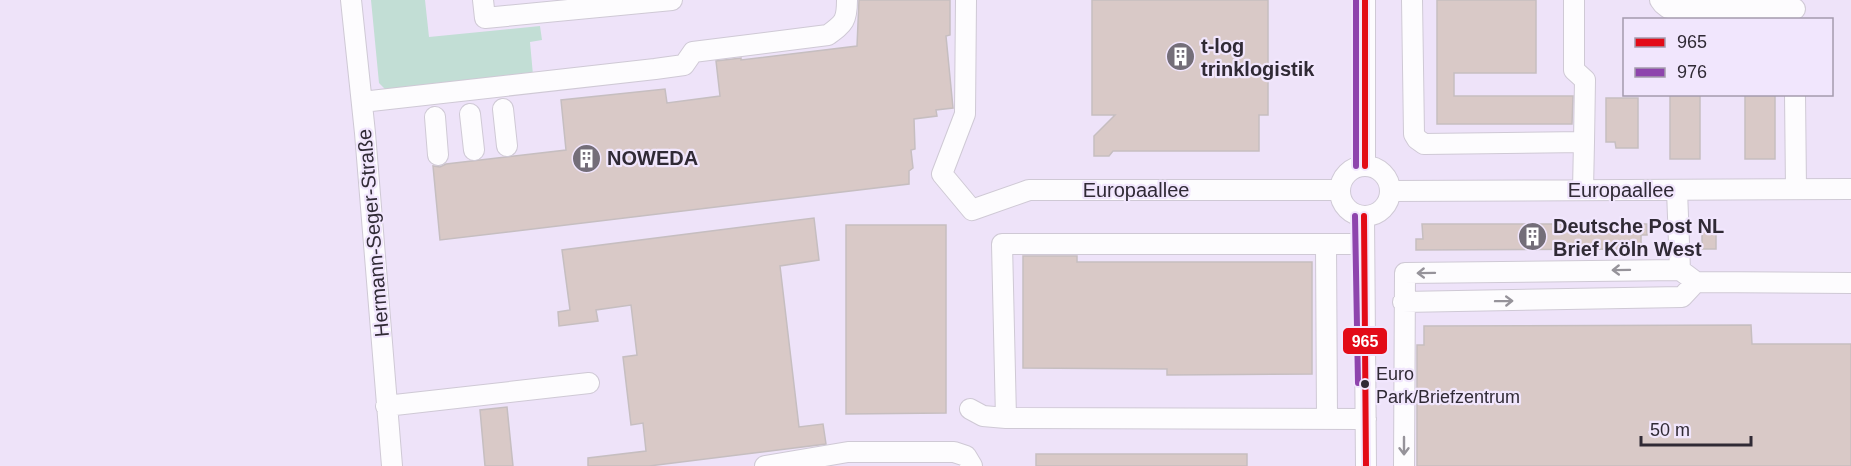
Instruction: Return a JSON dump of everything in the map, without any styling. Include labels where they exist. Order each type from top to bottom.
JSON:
[{"type":"street","name":"Hermann-Seger-Straße","points":[[351,0],[362,102],[392,466]]},
{"type":"street","points":[[483,0],[485,18],[672,0]]},
{"type":"street","points":[[362,102],[665,68],[684,65],[693,51],[828,35],[843,24],[847,15],[847,0]]},
{"type":"street","name":"Europaallee","points":[[966,0],[965,114],[942,174],[972,210],[1029,190],[1340,190]]},
{"type":"street","points":[[1365,0],[1365,166]]},
{"type":"street","points":[[1412,0],[1414,134],[1417,139],[1424,144],[1584,141]]},
{"type":"street","points":[[1574,0],[1574,70],[1585,80],[1583,190]]},
{"type":"street","points":[[1660,0],[1668,8],[1795,9]]},
{"type":"street","points":[[1795,96],[1796,189]]},
{"type":"street","points":[[503,109],[507,146]]},
{"type":"street","points":[[470,114],[474,150]]},
{"type":"street","points":[[435,117],[438,155]]},
{"type":"street","points":[[1365,166],[1375,168],[1382,173],[1389,182],[1390,191],[1388,201],[1383,208],[1373,215],[1364,216],[1348,210],[1341,199],[1340,190],[1342,179],[1348,172],[1365,166]]},
{"type":"street","name":"Europaallee","points":[[1390,191],[1851,189]]},
{"type":"street","points":[[1677,190],[1680,270]]},
{"type":"street","points":[[1364,216],[1366,466]]},
{"type":"street","points":[[1006,418],[1002,244],[1364,244]]},
{"type":"street","points":[[1326,244],[1327,419]]},
{"type":"street","points":[[1404,466],[1403,302],[1405,273],[1680,270],[1696,282],[1851,283]]},
{"type":"street","points":[[1403,302],[1682,297],[1696,282]]},
{"type":"street","points":[[386,406],[589,383]]},
{"type":"street","points":[[970,409],[983,416],[1006,418],[1366,419]]},
{"type":"street","points":[[765,466],[848,452],[954,452],[966,456],[972,466]]},
{"type":"shaded area","points":[[0,0],[1851,0],[1851,466],[0,466]]},
{"type":"green space","points":[[371,0],[425,0],[429,37],[540,26],[542,40],[530,42],[533,75],[386,90],[379,83]]},
{"type":"building","points":[[859,0],[950,0],[950,35],[946,36],[953,108],[936,110],[937,116],[914,119],[915,149],[911,150],[913,168],[909,171],[909,184],[440,240],[433,166],[440,167],[446,164],[566,150],[561,100],[665,89],[667,103],[720,96],[716,61],[857,46]]},
{"type":"building","name":"t-log trinklogistik","points":[[1092,0],[1268,0],[1268,115],[1259,115],[1259,151],[1113,151],[1109,156],[1094,156],[1094,136],[1115,115],[1092,115]]},
{"type":"building","points":[[1437,0],[1536,0],[1536,73],[1454,73],[1454,96],[1573,96],[1572,124],[1437,124]]},
{"type":"building","points":[[1670,96],[1700,96],[1700,159],[1670,159]]},
{"type":"building","points":[[1745,96],[1775,96],[1775,159],[1745,159]]},
{"type":"building","points":[[1606,98],[1638,98],[1638,148],[1616,148],[1615,142],[1606,142]]},
{"type":"building","points":[[814,218],[819,260],[780,266],[799,427],[823,424],[826,444],[649,466],[588,466],[588,458],[646,451],[643,423],[631,425],[623,357],[637,355],[631,305],[596,310],[598,321],[559,326],[558,312],[570,310],[562,250]]},
{"type":"building","name":"Deutsche Post NL Brief Köln West","points":[[1422,224],[1647,224],[1647,235],[1641,235],[1641,249],[1416,250],[1416,239],[1423,239]]},
{"type":"building","points":[[846,225],[946,225],[946,413],[846,414]]},
{"type":"building","points":[[1702,229],[1716,229],[1716,249],[1702,249]]},
{"type":"building","points":[[1023,256],[1077,256],[1077,262],[1312,262],[1312,374],[1167,375],[1167,369],[1023,368]]},
{"type":"building","points":[[1751,325],[1752,344],[1851,344],[1851,466],[1417,466],[1417,345],[1424,345],[1424,326]]},
{"type":"building","points":[[507,407],[513,466],[485,466],[480,410]]},
{"type":"building","points":[[1036,454],[1247,454],[1247,466],[1036,466]]},
{"type":"transit line","name":"976","points":[[1356,0],[1356,166]]},
{"type":"transit line","name":"965","points":[[1365,0],[1365,166]]},
{"type":"transit line","name":"976","points":[[1355,216],[1358,383]]},
{"type":"transit line","name":"965","points":[[1364,216],[1366,466]]},
{"type":"place","name":"t-log trinklogistik","points":[[1180,57]]},
{"type":"place","name":"NOWEDA","points":[[586,158]]},
{"type":"place","name":"Deutsche Post NL Brief Köln West","points":[[1532,237]]},
{"type":"place","name":"Euro Park/Briefzentrum","points":[[1365,384]]}]
